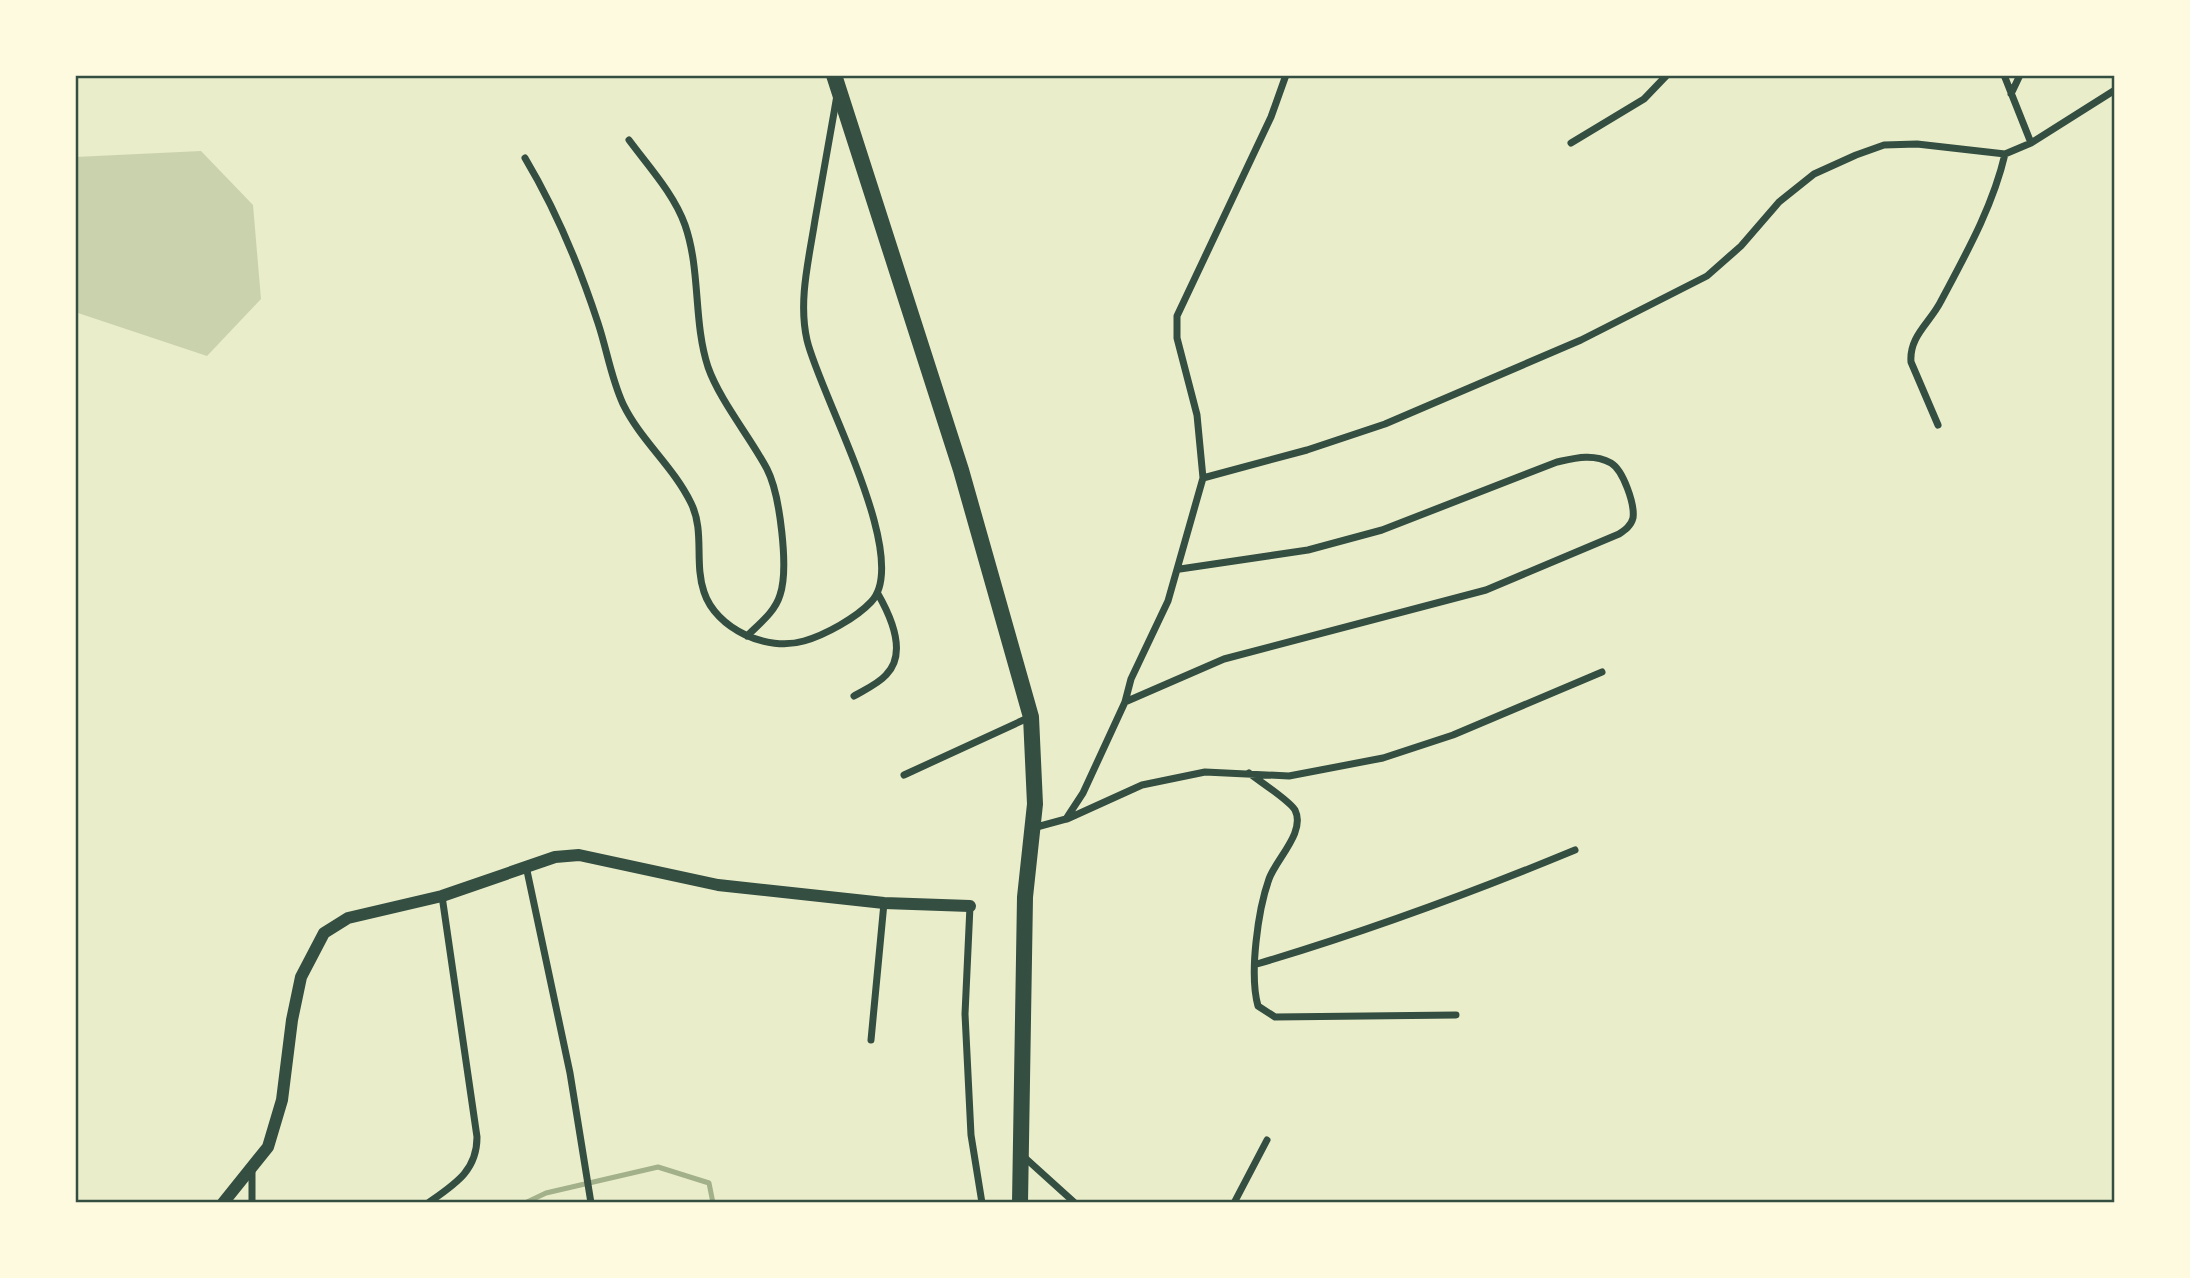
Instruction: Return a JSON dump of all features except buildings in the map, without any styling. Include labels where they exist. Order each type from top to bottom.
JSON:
[{"type":"main road","points":[[836,81],[961,470],[1031,716],[1035,804],[1026,897],[1020,1203]]},
{"type":"street","points":[[1066,819],[1100,761],[1125,702],[1131,679],[1180,569],[1203,478],[1199,428],[1177,338],[1177,316],[1276,106],[1286,75]]},
{"type":"street","points":[[1571,144],[1644,99],[1667,75]]},
{"type":"street","points":[[2004,75],[2031,144]]},
{"type":"street","points":[[2011,94],[2020,75]]},
{"type":"street","points":[[525,158],[551,202],[577,265],[624,407],[640,433],[668,464],[695,511],[700,577],[707,599],[730,626],[747,636],[771,642],[802,642],[846,620],[870,604],[878,594],[882,557],[872,511],[807,340],[804,301],[836,81]]},
{"type":"street","points":[[1203,478],[1307,450],[1385,424],[1581,340],[1707,276],[1741,246],[1779,202],[1814,174],[1856,155],[1884,145],[1917,144],[2005,154],[2031,144],[2115,90]]},
{"type":"street","points":[[629,140],[672,199],[684,223],[690,242],[700,336],[709,371],[769,473],[780,517],[783,580],[775,607],[747,636]]},
{"type":"street","points":[[1938,425],[1911,362],[1910,351],[1915,337],[1940,303],[1984,217],[2005,154]]},
{"type":"street","points":[[1125,702],[1224,659],[1486,590],[1619,534],[1629,527],[1633,514],[1622,477],[1613,464],[1593,457],[1581,457],[1557,461],[1382,530],[1308,550],[1180,569]]},
{"type":"street","points":[[854,696],[887,675],[892,666],[895,638],[892,622],[878,594]]},
{"type":"street","points":[[1032,828],[1066,819],[1142,785],[1205,772],[1289,776],[1383,758],[1453,734],[1602,672]]},
{"type":"street","points":[[904,775],[1031,716]]},
{"type":"street","points":[[1248,773],[1293,807],[1297,819],[1292,839],[1270,877],[1261,912],[1254,987],[1258,1006],[1275,1017],[1456,1015]]},
{"type":"street","points":[[1257,964],[1330,943],[1574,850]]},
{"type":"street","points":[[223,1203],[268,1147],[282,1100],[292,1020],[301,977],[324,933],[348,918],[442,896],[555,857],[579,855],[718,885],[884,903],[970,906],[965,1014],[971,1135],[982,1203]]},
{"type":"street","points":[[526,866],[570,1073],[590,1199]]},
{"type":"street","points":[[428,1203],[469,1170],[477,1156],[477,1136],[442,896]]},
{"type":"street","points":[[872,1040],[884,903]]},
{"type":"street","points":[[1234,1203],[1267,1140]]},
{"type":"street","points":[[1020,1153],[1075,1203]]},
{"type":"street","points":[[252,1170],[252,1203]]},
{"type":"green space","points":[[201,151],[253,205],[261,299],[207,356],[75,312],[75,157]]},
{"type":"waterway","points":[[525,1203],[546,1193],[658,1167],[709,1183],[713,1203]]}]
